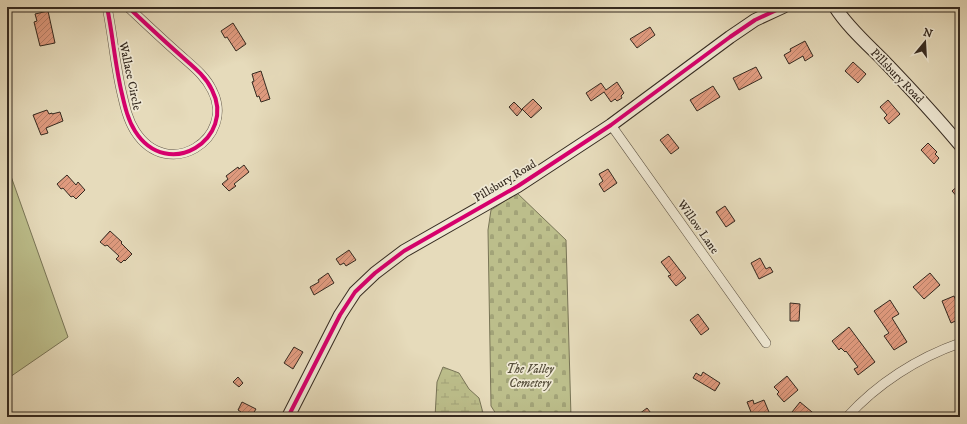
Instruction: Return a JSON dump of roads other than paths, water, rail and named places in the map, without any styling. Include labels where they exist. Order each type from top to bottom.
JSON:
[{"type":"street","name":"Wallace Circle","points":[[107,7],[120,86],[128,116],[134,130],[145,144],[153,150],[161,153],[180,154],[189,151],[204,142],[214,126],[217,108],[212,90],[201,75],[128,7]]},
{"type":"street","name":"Pillsbury Road","points":[[288,417],[340,315],[355,292],[375,273],[404,251],[518,186],[612,125],[730,37],[755,20],[783,7]]},
{"type":"street","name":"Pillsbury Road","points":[[835,7],[960,145]]},
{"type":"street","name":"Willow Lane","points":[[612,125],[766,343]]},
{"type":"street","points":[[847,417],[867,397],[897,375],[927,357],[960,343]]},
{"type":"park label","name":"The Valley Cemetery","points":[[530,376]]}]
